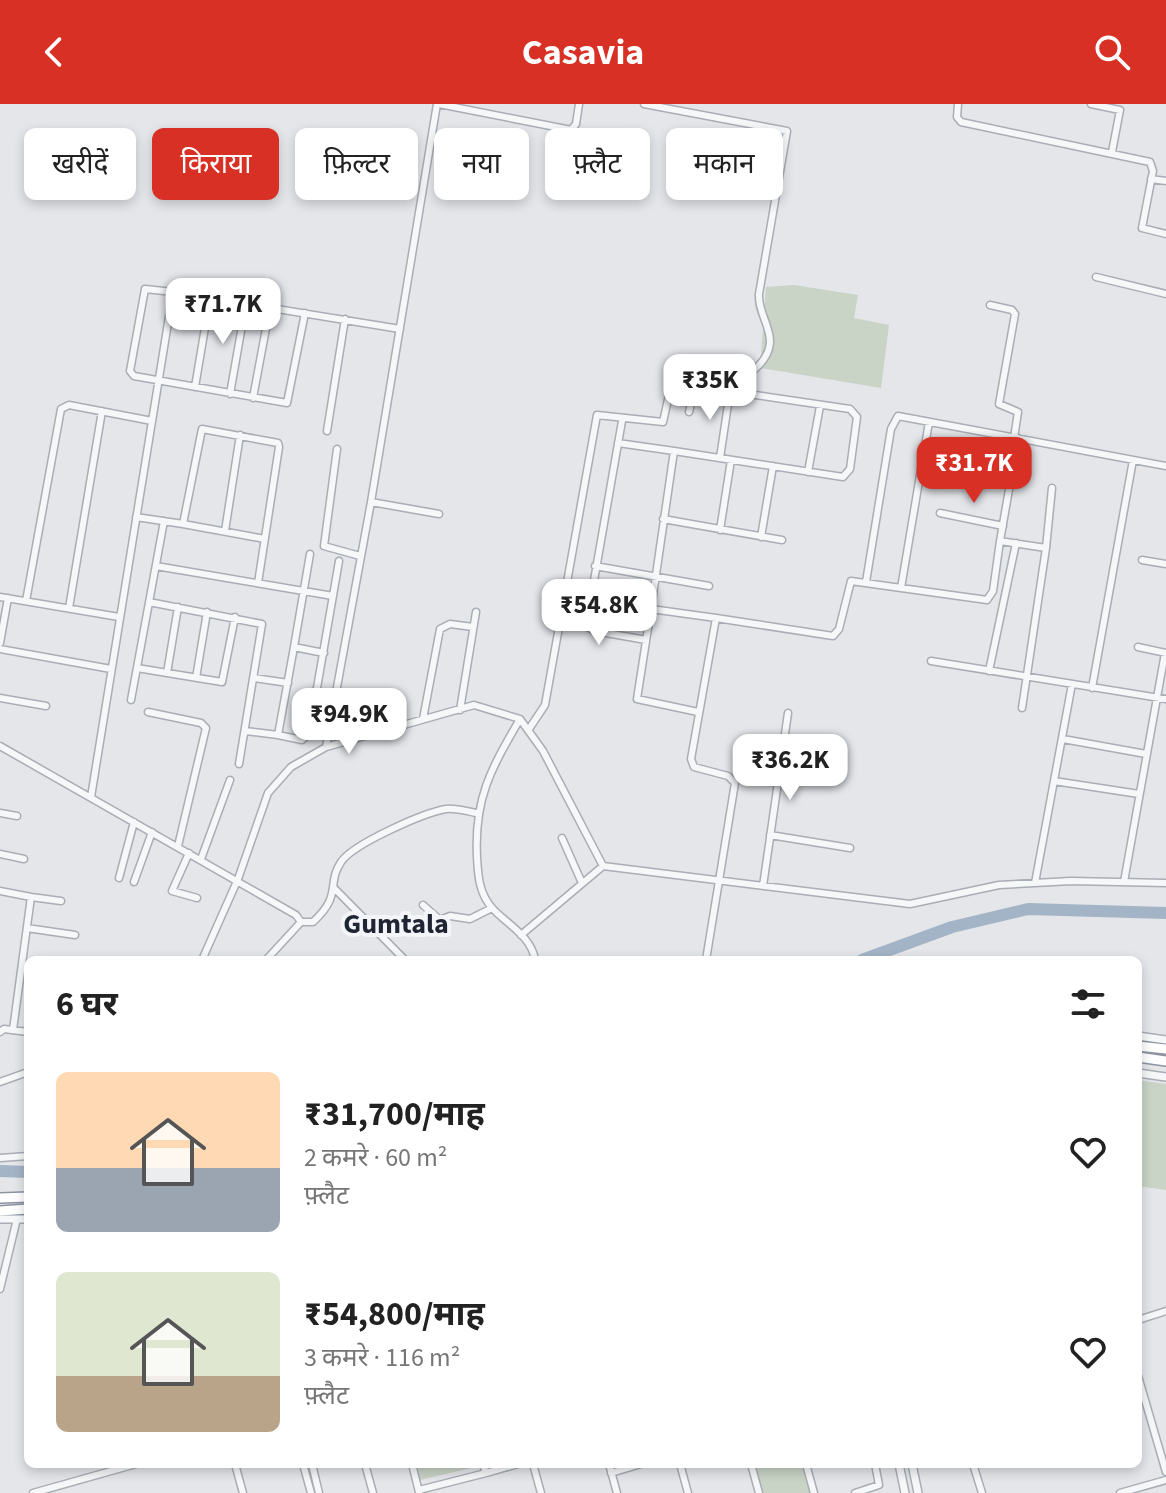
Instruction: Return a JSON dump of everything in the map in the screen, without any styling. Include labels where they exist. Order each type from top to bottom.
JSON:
[{"type":"highway","points":[[1142,1046],[1166,1049]]},
{"type":"highway","points":[[1142,1058],[1166,1061]]},
{"type":"highway","points":[[0,1198],[24,1197]]},
{"type":"highway","points":[[0,1211],[24,1209]]},
{"type":"street","points":[[326,747],[438,104],[571,130],[576,124],[579,104]]},
{"type":"street","points":[[529,729],[545,705],[597,415],[663,422],[677,359],[754,370],[770,335],[769,323],[759,307],[759,294],[786,130],[644,104]]},
{"type":"street","points":[[958,104],[957,117],[961,122],[1150,162],[1151,179],[1142,228],[1166,234]]},
{"type":"street","points":[[1091,104],[1120,107],[1112,152]]},
{"type":"street","points":[[1151,179],[1166,181]]},
{"type":"street","points":[[1096,277],[1166,294]]},
{"type":"street","points":[[305,313],[289,402],[159,381],[135,376],[130,371],[145,289],[246,303],[400,329]]},
{"type":"street","points":[[91,797],[173,292]]},
{"type":"street","points":[[195,387],[210,298]]},
{"type":"street","points":[[230,394],[246,303]]},
{"type":"street","points":[[590,597],[833,636],[839,629],[849,583],[866,582],[987,600],[993,591],[1018,412],[999,404],[1015,314],[1012,310],[990,305]]},
{"type":"street","points":[[253,398],[270,307]]},
{"type":"street","points":[[327,431],[345,319]]},
{"type":"street","points":[[618,443],[843,477],[850,469],[857,414],[850,409],[696,388],[689,412]]},
{"type":"street","points":[[720,458],[730,391]]},
{"type":"street","points":[[26,601],[58,412],[69,405],[152,421]]},
{"type":"street","points":[[808,472],[820,406]]},
{"type":"street","points":[[69,608],[102,411]]},
{"type":"street","points":[[866,582],[894,422],[898,416],[1166,466]]},
{"type":"street","points":[[622,421],[595,566],[587,628],[646,640]]},
{"type":"street","points":[[901,588],[929,422]]},
{"type":"street","points":[[183,524],[200,430],[207,428],[279,444],[258,583]]},
{"type":"street","points":[[225,531],[240,435]]},
{"type":"street","points":[[337,449],[324,546],[360,556]]},
{"type":"street","points":[[674,451],[654,576],[639,701],[698,712]]},
{"type":"street","points":[[720,530],[731,460]]},
{"type":"street","points":[[1092,688],[1133,460]]},
{"type":"street","points":[[761,537],[773,466]]},
{"type":"street","points":[[1022,708],[1052,488]]},
{"type":"street","points":[[371,502],[439,514]]},
{"type":"street","points":[[940,513],[1003,526]]},
{"type":"street","points":[[136,517],[265,539]]},
{"type":"street","points":[[663,519],[782,540]]},
{"type":"street","points":[[131,700],[164,521]]},
{"type":"street","points":[[1000,541],[1046,548]]},
{"type":"street","points":[[989,671],[1016,543]]},
{"type":"street","points":[[278,735],[310,554]]},
{"type":"street","points":[[1142,560],[1166,564]]},
{"type":"street","points":[[245,731],[302,740],[308,737],[339,561]]},
{"type":"street","points":[[156,566],[333,596]]},
{"type":"street","points":[[595,566],[709,586]]},
{"type":"street","points":[[0,643],[4,598],[119,617]]},
{"type":"street","points":[[149,602],[262,624],[239,764]]},
{"type":"street","points":[[167,673],[178,607]]},
{"type":"street","points":[[196,678],[207,612]]},
{"type":"street","points":[[460,710],[476,612]]},
{"type":"street","points":[[137,668],[219,683],[224,679],[235,617]]},
{"type":"street","points":[[707,956],[735,783],[732,778],[692,764],[698,712],[716,618]]},
{"type":"street","points":[[423,719],[440,629],[450,624],[473,627]]},
{"type":"street","points":[[294,647],[324,653]]},
{"type":"street","points":[[1124,882],[1166,653],[1138,647]]},
{"type":"street","points":[[0,649],[111,669]]},
{"type":"street","points":[[931,661],[1166,699]]},
{"type":"street","points":[[254,678],[288,683]]},
{"type":"street","points":[[1035,883],[1072,684]]},
{"type":"street","points":[[0,698],[46,706]]},
{"type":"street","points":[[204,956],[238,879],[268,793],[291,767],[326,747],[479,705],[520,719],[529,729],[603,866]]},
{"type":"street","points":[[148,712],[201,723],[206,728],[178,846]]},
{"type":"street","points":[[763,886],[788,713]]},
{"type":"street","points":[[520,719],[493,766],[476,813],[479,882],[492,908],[521,935],[533,956]]},
{"type":"street","points":[[1063,739],[1146,754]]},
{"type":"street","points":[[0,746],[238,879],[296,915],[301,922]]},
{"type":"street","points":[[201,859],[230,780]]},
{"type":"street","points":[[1054,781],[1139,794]]},
{"type":"street","points":[[270,956],[301,922],[313,922],[324,913],[335,889],[340,864],[361,846],[430,813],[453,808],[476,813]]},
{"type":"street","points":[[0,813],[17,816]]},
{"type":"street","points":[[119,878],[134,822]]},
{"type":"street","points":[[134,882],[152,832]]},
{"type":"street","points":[[770,835],[850,848]]},
{"type":"street","points":[[562,838],[582,883]]},
{"type":"street","points":[[189,853],[172,891],[197,898]]},
{"type":"street","points":[[0,854],[24,859]]},
{"type":"street","points":[[521,935],[603,866],[910,904],[974,888],[1035,883],[1166,883]]},
{"type":"street","points":[[335,889],[401,956]]},
{"type":"street","points":[[0,891],[61,901]]},
{"type":"street","points":[[13,1030],[31,897]]},
{"type":"street","points":[[423,905],[440,920],[450,916],[470,919],[492,908]]},
{"type":"street","points":[[27,928],[75,935]]},
{"type":"street","points":[[0,1032],[24,1031]]},
{"type":"street","points":[[1142,1037],[1166,1040]]},
{"type":"street","points":[[0,1082],[24,1073]]},
{"type":"street","points":[[1142,1074],[1166,1077]]},
{"type":"street","points":[[0,1158],[24,1156]]},
{"type":"street","points":[[0,1219],[24,1219]]},
{"type":"street","points":[[0,1289],[17,1219]]},
{"type":"street","points":[[1142,1319],[1166,1311]]},
{"type":"street","points":[[1142,1390],[1166,1472]]},
{"type":"street","points":[[1142,1408],[1147,1407]]},
{"type":"street","points":[[33,1493],[122,1468]]},
{"type":"street","points":[[236,1468],[243,1493]]},
{"type":"street","points":[[304,1468],[311,1493]]},
{"type":"street","points":[[313,1468],[319,1493]]},
{"type":"street","points":[[366,1468],[373,1493]]},
{"type":"street","points":[[413,1468],[419,1492],[504,1468]]},
{"type":"street","points":[[484,1468],[486,1473]]},
{"type":"street","points":[[534,1468],[541,1493]]},
{"type":"street","points":[[610,1468],[617,1493]]},
{"type":"street","points":[[611,1473],[628,1468]]},
{"type":"street","points":[[681,1468],[688,1493]]},
{"type":"street","points":[[752,1468],[759,1493]]},
{"type":"street","points":[[807,1468],[814,1493]]},
{"type":"street","points":[[855,1493],[879,1485],[876,1468]]},
{"type":"street","points":[[900,1468],[905,1493]]},
{"type":"street","points":[[913,1468],[918,1493]]},
{"type":"street","points":[[974,1468],[982,1493]]},
{"type":"street","points":[[1124,1492],[1166,1480]]},
{"type":"shaded area","points":[[794,285],[858,295],[854,318],[889,325],[881,388],[760,368],[766,287]]},
{"type":"shaded area","points":[[1142,1081],[1166,1084],[1166,1190],[1142,1187]]},
{"type":"shaded area","points":[[418,1468],[471,1468],[420,1480]]},
{"type":"shaded area","points":[[754,1468],[804,1468],[811,1493],[761,1493]]},
{"type":"waterway","points":[[873,956],[952,927],[1028,909],[1166,913]]},
{"type":"waterway","points":[[0,1171],[24,1172]]},
{"type":"district","name":"Gumtala","points":[[396,924]]}]
